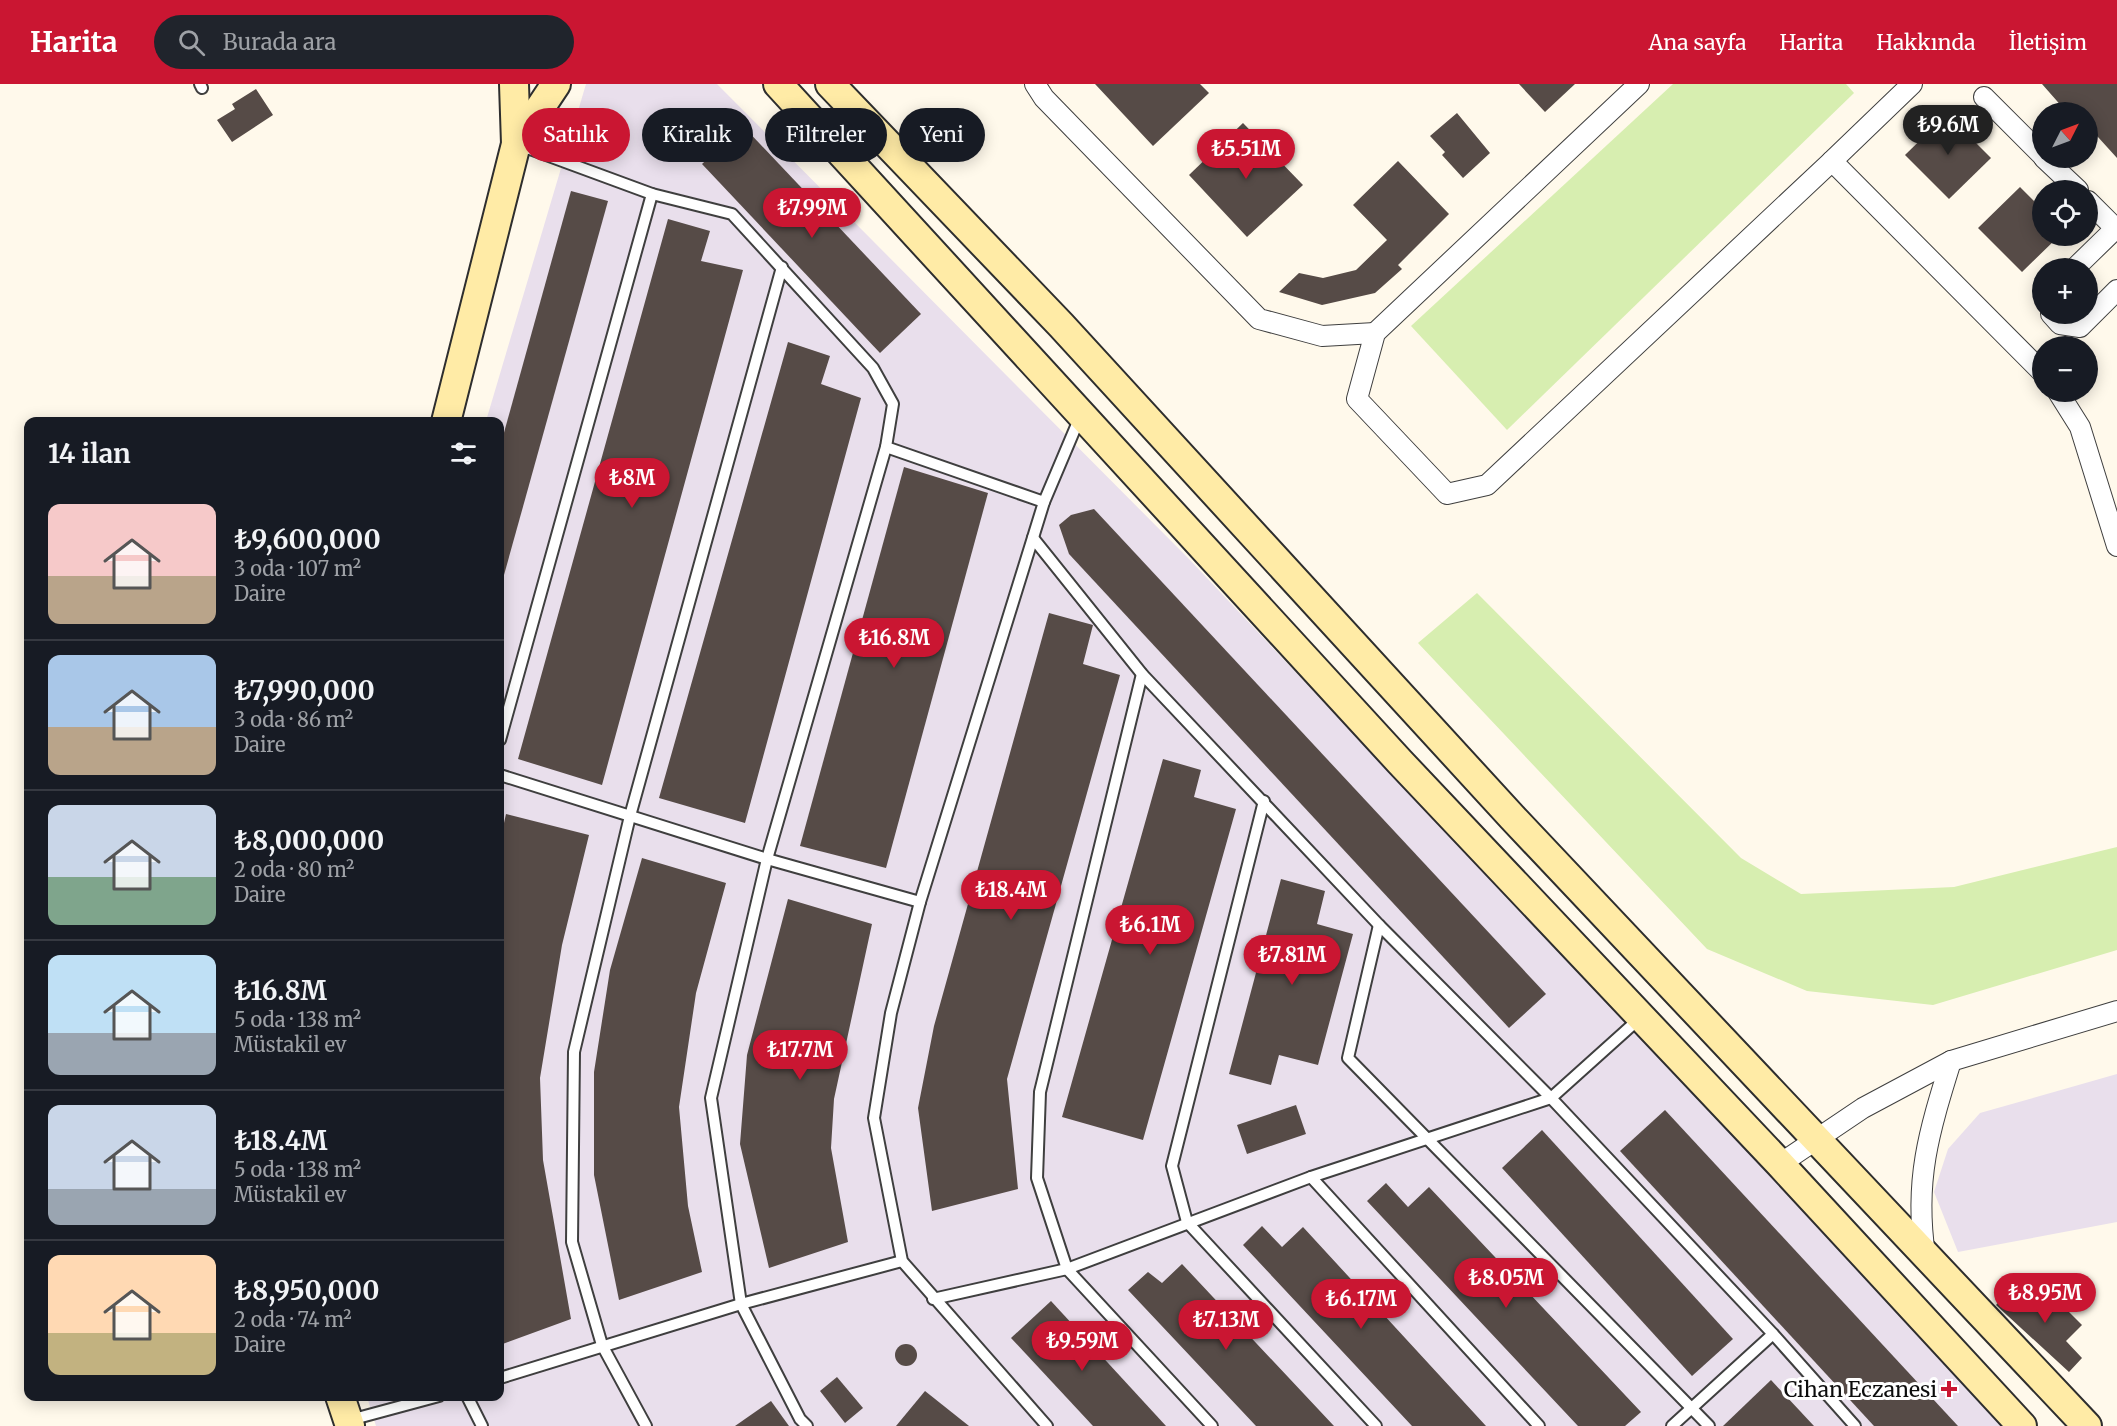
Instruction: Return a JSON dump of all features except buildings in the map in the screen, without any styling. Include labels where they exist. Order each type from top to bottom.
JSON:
[{"type":"street","points":[[447,417],[516,144],[514,84]]},
{"type":"street","points":[[516,144],[556,84]]},
{"type":"street","points":[[778,84],[1400,762],[1780,1164],[2022,1426]]},
{"type":"street","points":[[830,84],[1061,325],[1512,817],[2087,1426]]},
{"type":"street","points":[[1035,84],[1044,98],[1259,319],[1322,336],[1375,333]]},
{"type":"street","points":[[1639,84],[1375,333],[1358,399],[1447,494],[1487,485],[1912,84]]},
{"type":"street","points":[[1984,98],[2032,145]]},
{"type":"street","points":[[1832,161],[2032,363]]},
{"type":"street","points":[[2055,168],[2068,180]]},
{"type":"street","points":[[2086,258],[2116,229],[2098,211]]},
{"type":"street","points":[[2098,309],[2117,290]]},
{"type":"street","points":[[2060,324],[2080,327],[2083,324]]},
{"type":"street","points":[[2064,402],[2080,427],[2117,546]]},
{"type":"street","points":[[1780,1164],[1873,1102],[1951,1061],[2117,1011]]},
{"type":"street","points":[[1925,1255],[1920,1208],[1923,1161],[1934,1112],[1951,1061]]},
{"type":"lane","points":[[516,144],[652,194],[732,214],[873,368],[893,404],[886,447],[767,859],[711,1098],[741,1304],[800,1419],[807,1426]]},
{"type":"lane","points":[[504,726],[652,194]]},
{"type":"lane","points":[[646,1426],[602,1345],[572,1242],[574,1052],[630,816],[782,267]]},
{"type":"lane","points":[[1047,1426],[902,1261],[874,1118],[891,1013],[920,902],[1044,502],[1081,415]]},
{"type":"lane","points":[[886,447],[1044,502]]},
{"type":"lane","points":[[1033,538],[1142,674],[1379,925],[1551,1098],[1773,1334],[1855,1426]]},
{"type":"lane","points":[[1142,674],[1040,1092],[1036,1178],[1067,1269],[1212,1426]]},
{"type":"lane","points":[[504,776],[767,859],[920,902]]},
{"type":"lane","points":[[1264,801],[1172,1166],[1187,1222],[1376,1426]]},
{"type":"lane","points":[[1379,925],[1348,1058],[1709,1426]]},
{"type":"lane","points":[[933,1299],[1067,1269],[1311,1177],[1551,1098],[1641,1017]]},
{"type":"lane","points":[[1311,1177],[1539,1426]]},
{"type":"lane","points":[[504,1377],[741,1304],[902,1261]]},
{"type":"lane","points":[[1672,1426],[1773,1334]]},
{"type":"lane","points":[[345,1414],[413,1401]]},
{"type":"lane","points":[[470,1401],[482,1426]]},
{"type":"shaded area","points":[[586,84],[717,84],[741,108],[642,108],[642,162],[753,162],[753,120],[765,132],[765,162],[795,162],[1189,559],[2006,1426],[376,1426],[368,1401],[504,1401],[504,417],[487,417],[563,162],[630,162],[630,108],[579,108]]},
{"type":"shaded area","points":[[2117,1074],[2117,1222],[1958,1252],[1934,1192],[1948,1149],[1980,1113]]},
{"type":"green space","points":[[1673,84],[1846,84],[1854,93],[1507,430],[1411,326]]},
{"type":"green space","points":[[1477,593],[1741,858],[1801,894],[1954,887],[2117,847],[2117,950],[1933,1005],[1807,991],[1707,949],[1418,643]]},
{"type":"place","name":"Cihan Eczanesi","points":[[1949,1389]]}]
